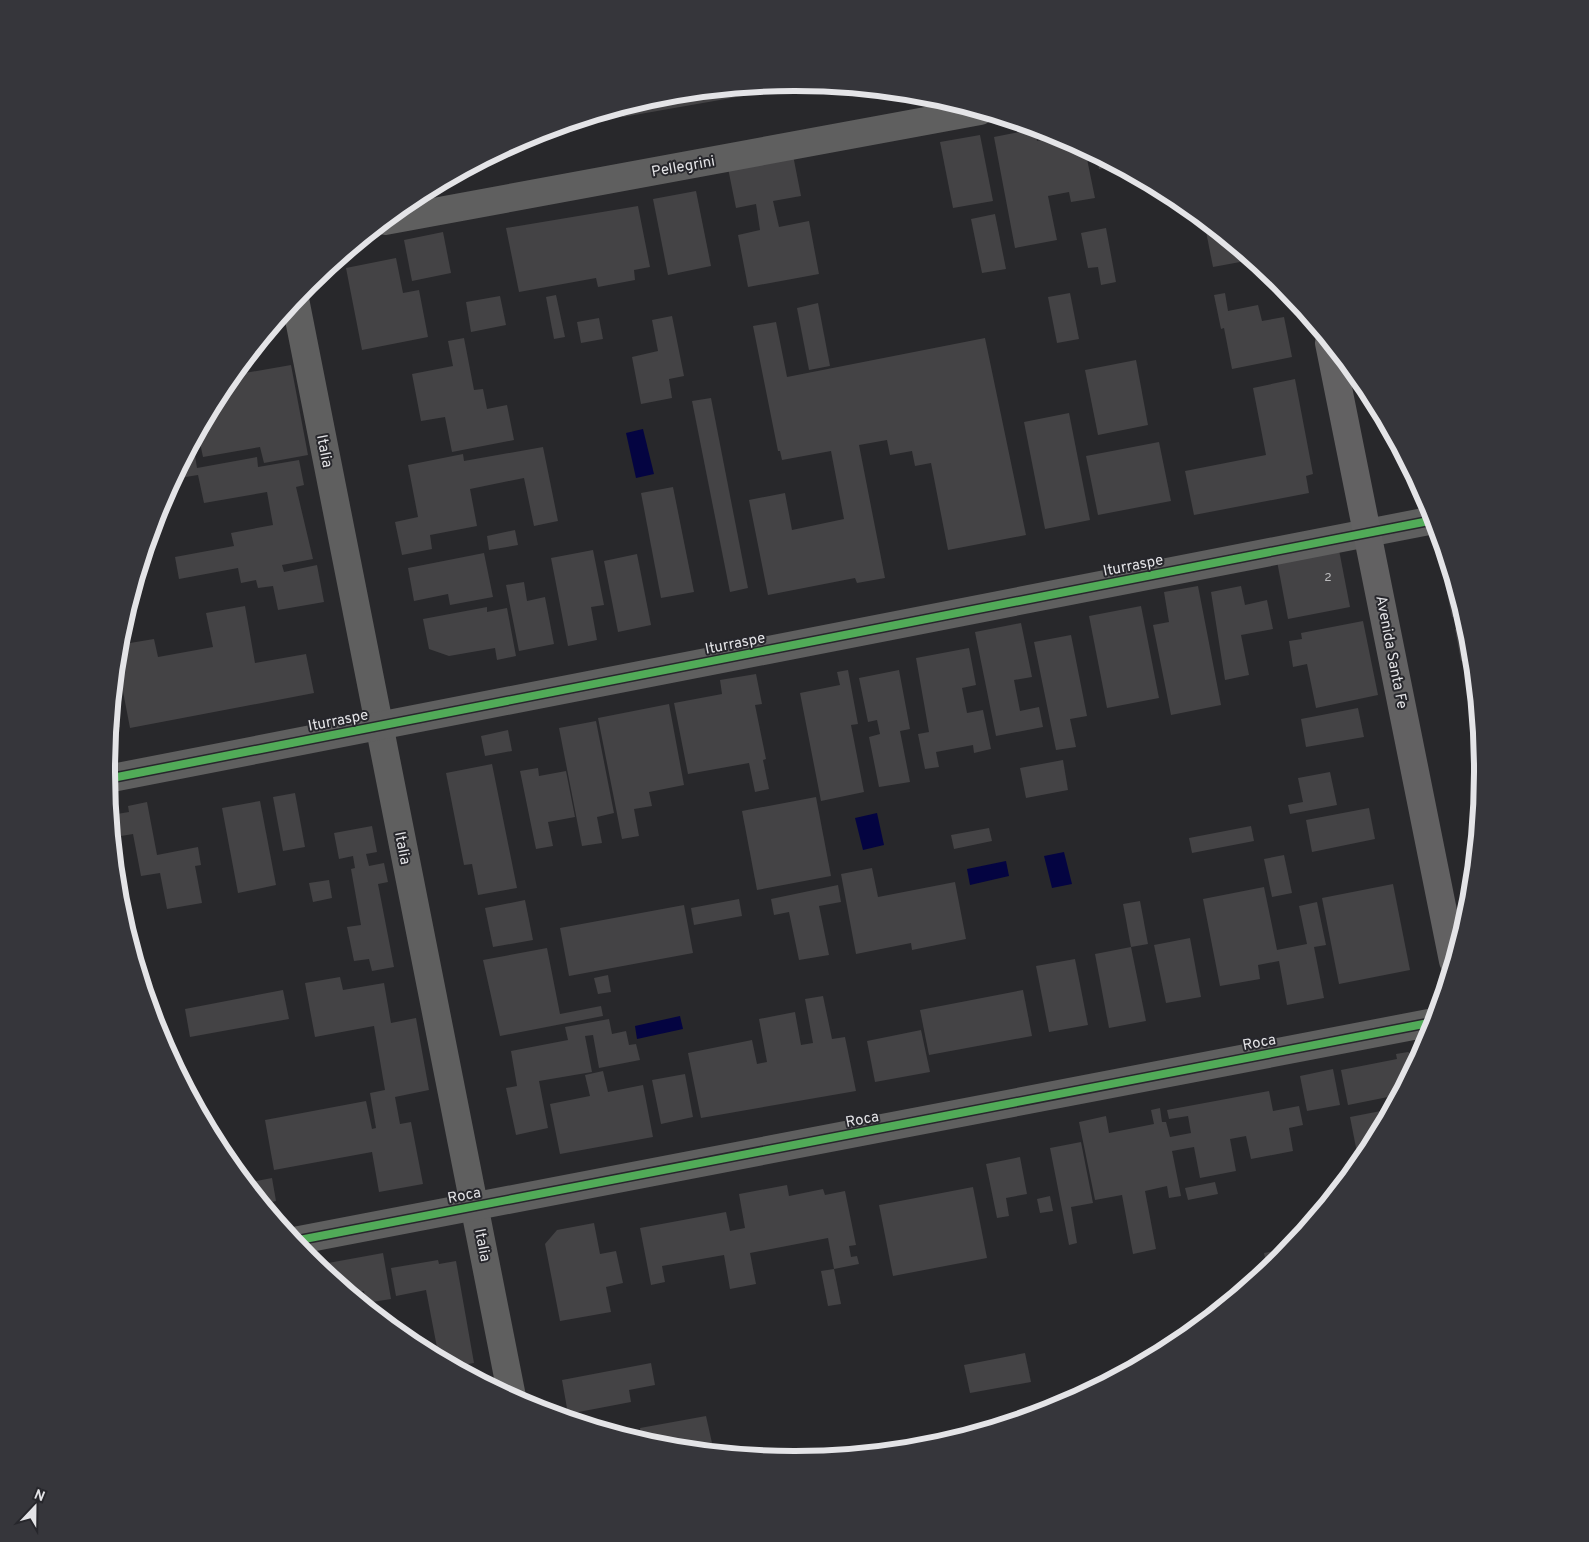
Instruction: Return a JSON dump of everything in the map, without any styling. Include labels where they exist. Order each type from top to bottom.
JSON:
[{"type":"main road","name":"Avenida Santa Fe","points":[[1332,355],[1451,948]]},
{"type":"street","name":"Pellegrini","points":[[400,218],[967,113]]},
{"type":"street","name":"Italia","points":[[297,308],[510,1388]]},
{"type":"street","name":"Iturraspe","points":[[115,777],[1427,521]]},
{"type":"street","name":"Roca","points":[[302,1239],[1426,1024]]},
{"type":"shaded area","points":[[643,429],[654,474],[636,478],[626,433]]},
{"type":"shaded area","points":[[877,813],[884,845],[863,850],[855,818]]},
{"type":"shaded area","points":[[1064,852],[1072,884],[1052,888],[1044,856]]},
{"type":"shaded area","points":[[1006,861],[1009,876],[970,885],[967,869]]},
{"type":"shaded area","points":[[680,1016],[683,1029],[637,1039],[635,1026]]},
{"type":"building","points":[[764,92],[623,117],[622,113],[662,104],[706,97]]},
{"type":"building","points":[[609,117],[610,120],[582,125]]},
{"type":"building","points":[[1024,131],[1036,136],[1037,141],[1045,139],[1087,157],[1095,198],[1071,202],[1069,192],[1048,196],[1057,240],[1015,248],[994,137]]},
{"type":"building","points":[[980,135],[993,201],[953,208],[940,142]]},
{"type":"building","points":[[792,150],[801,196],[773,201],[779,227],[809,221],[819,274],[748,287],[738,235],[760,230],[756,204],[736,208],[727,163]]},
{"type":"building","points":[[1098,163],[1107,168],[1099,169]]},
{"type":"building","points":[[696,191],[711,266],[668,275],[653,199]]},
{"type":"building","points":[[638,206],[650,267],[634,270],[635,280],[598,287],[596,278],[519,292],[506,228]]},
{"type":"building","points":[[995,214],[1006,269],[982,273],[971,219]]},
{"type":"building","points":[[1106,228],[1116,282],[1101,285],[1098,267],[1088,268],[1081,233]]},
{"type":"building","points":[[1206,230],[1244,261],[1213,267]]},
{"type":"building","points":[[443,232],[451,273],[412,281],[404,240]]},
{"type":"building","points":[[396,258],[403,293],[419,290],[428,337],[362,350],[346,268]]},
{"type":"building","points":[[1070,293],[1079,339],[1057,343],[1048,297]]},
{"type":"building","points":[[1225,293],[1228,311],[1258,305],[1262,321],[1284,317],[1292,357],[1232,369],[1224,328],[1221,329],[1214,295]]},
{"type":"building","points":[[556,295],[565,337],[554,339],[546,297]]},
{"type":"building","points":[[500,296],[506,325],[471,332],[466,302]]},
{"type":"building","points":[[818,303],[830,366],[809,370],[797,308]]},
{"type":"building","points":[[672,316],[684,376],[669,379],[672,398],[641,404],[632,357],[658,351],[652,320]]},
{"type":"building","points":[[599,318],[603,339],[581,343],[577,322]]},
{"type":"building","points":[[776,322],[787,377],[985,338],[1026,535],[948,550],[931,463],[915,466],[912,451],[890,455],[887,440],[859,445],[885,578],[857,583],[855,578],[768,595],[749,500],[785,493],[792,530],[844,519],[831,451],[782,460],[780,451],[778,451],[753,326]]},
{"type":"building","points":[[464,338],[474,390],[483,389],[487,409],[507,405],[514,440],[452,452],[445,417],[421,421],[412,374],[453,366],[448,341]]},
{"type":"building","points":[[1136,360],[1148,425],[1098,435],[1085,370]]},
{"type":"building","points":[[291,365],[308,455],[264,463],[260,447],[203,457],[200,442],[229,393],[243,373]]},
{"type":"building","points":[[1295,379],[1313,474],[1306,476],[1309,493],[1194,515],[1185,471],[1266,455],[1253,388]]},
{"type":"building","points":[[711,398],[748,588],[730,592],[692,401]]},
{"type":"building","points":[[1069,413],[1090,520],[1045,529],[1024,422]]},
{"type":"building","points":[[1159,442],[1171,501],[1098,515],[1086,456]]},
{"type":"building","points":[[543,447],[558,521],[534,526],[524,478],[470,489],[477,526],[430,535],[432,549],[402,555],[395,522],[418,517],[408,465],[463,454],[464,461]]},
{"type":"building","points":[[194,452],[197,468],[257,457],[258,467],[299,460],[304,485],[296,487],[313,559],[282,565],[284,572],[317,565],[324,602],[278,610],[273,586],[258,588],[256,580],[241,583],[238,568],[179,579],[175,557],[234,546],[231,533],[273,525],[267,492],[204,503],[198,475],[181,478]]},
{"type":"building","points":[[673,487],[694,592],[661,598],[641,493]]},
{"type":"building","points":[[515,530],[518,545],[489,550],[487,536]]},
{"type":"building","points":[[593,550],[604,605],[591,607],[597,640],[568,646],[551,558]]},
{"type":"building","points":[[1339,550],[1350,607],[1288,619],[1277,561]]},
{"type":"building","points":[[484,553],[493,597],[450,605],[448,594],[414,601],[408,568]]},
{"type":"building","points":[[637,554],[651,625],[618,632],[604,561]]},
{"type":"building","points":[[1441,563],[1451,595],[1456,616],[1452,617]]},
{"type":"building","points":[[524,582],[527,601],[545,597],[554,644],[519,651],[506,585]]},
{"type":"building","points":[[1198,586],[1221,705],[1171,715],[1153,625],[1169,622],[1164,592]]},
{"type":"building","points":[[1241,586],[1245,605],[1267,600],[1273,629],[1241,635],[1249,675],[1225,680],[1211,592]]},
{"type":"building","points":[[245,606],[255,663],[306,654],[314,693],[130,728],[121,681],[127,643],[154,639],[158,657],[213,647],[206,613]]},
{"type":"building","points":[[1141,606],[1159,698],[1107,708],[1089,616]]},
{"type":"building","points":[[487,607],[487,612],[507,608],[516,656],[497,660],[495,648],[449,656],[429,649],[423,619]]},
{"type":"building","points":[[1363,621],[1378,695],[1316,708],[1307,664],[1293,667],[1289,641],[1302,639],[1301,633]]},
{"type":"building","points":[[1021,623],[1032,677],[1014,680],[1020,711],[1039,707],[1043,727],[996,736],[975,632]]},
{"type":"building","points":[[1459,628],[1465,660],[1461,661],[1455,629]]},
{"type":"building","points":[[1071,635],[1087,716],[1070,719],[1076,747],[1056,750],[1034,642]]},
{"type":"building","points":[[969,648],[976,685],[962,688],[967,713],[983,710],[991,749],[974,753],[973,745],[936,752],[939,767],[925,769],[918,734],[929,732],[916,658]]},
{"type":"building","points":[[848,670],[858,724],[851,725],[864,792],[821,801],[800,693],[840,685],[837,672]]},
{"type":"building","points":[[899,670],[910,729],[900,731],[910,782],[879,787],[869,737],[880,734],[877,720],[868,722],[859,678]]},
{"type":"building","points":[[756,674],[762,704],[755,705],[766,759],[763,760],[769,789],[755,792],[749,763],[688,774],[674,703],[722,694],[720,680]]},
{"type":"building","points":[[669,704],[684,785],[649,792],[652,806],[634,809],[639,836],[622,839],[598,718]]},
{"type":"building","points":[[1358,708],[1364,737],[1306,747],[1301,719]]},
{"type":"building","points":[[117,715],[120,727],[116,728]]},
{"type":"building","points":[[596,721],[614,813],[597,817],[602,843],[582,846],[559,728]]},
{"type":"building","points":[[508,730],[512,751],[485,756],[481,736]]},
{"type":"building","points":[[1063,760],[1068,790],[1026,798],[1020,768]]},
{"type":"building","points":[[492,764],[517,888],[478,895],[472,864],[464,865],[446,773]]},
{"type":"building","points":[[538,768],[539,776],[566,771],[575,817],[548,822],[553,846],[536,849],[520,771]]},
{"type":"building","points":[[1330,772],[1337,805],[1290,814],[1288,805],[1303,802],[1298,778]]},
{"type":"building","points":[[295,793],[305,847],[283,851],[273,797]]},
{"type":"building","points":[[816,797],[831,876],[757,890],[742,811]]},
{"type":"building","points":[[260,801],[276,885],[238,893],[222,808]]},
{"type":"building","points":[[147,802],[157,855],[198,847],[201,865],[195,866],[202,903],[167,909],[160,873],[141,876],[133,834],[121,836],[117,814],[129,812],[128,806]]},
{"type":"building","points":[[1369,808],[1375,839],[1312,852],[1306,820]]},
{"type":"building","points":[[372,826],[377,852],[366,854],[369,866],[384,863],[388,882],[378,884],[394,967],[372,971],[369,959],[354,961],[347,927],[361,925],[351,869],[355,868],[353,856],[339,859],[334,833]]},
{"type":"building","points":[[1251,826],[1254,841],[1192,853],[1189,838]]},
{"type":"building","points":[[989,828],[992,841],[954,849],[951,835]]},
{"type":"building","points":[[1284,855],[1292,893],[1272,897],[1264,859]]},
{"type":"building","points":[[872,868],[878,897],[955,882],[966,939],[912,950],[911,943],[856,954],[841,874]]},
{"type":"building","points":[[329,880],[332,898],[313,902],[309,883]]},
{"type":"building","points":[[1393,884],[1410,970],[1339,984],[1322,898]]},
{"type":"building","points":[[838,885],[841,902],[819,906],[829,955],[799,960],[789,912],[774,915],[771,899]]},
{"type":"building","points":[[1264,887],[1277,950],[1307,944],[1299,906],[1317,902],[1326,945],[1314,947],[1324,998],[1287,1005],[1279,961],[1258,965],[1260,979],[1220,986],[1203,899]]},
{"type":"building","points":[[739,899],[742,916],[694,925],[691,908]]},
{"type":"building","points":[[525,900],[533,940],[493,947],[485,908]]},
{"type":"building","points":[[1140,901],[1148,944],[1131,947],[1123,904]]},
{"type":"building","points":[[684,905],[693,953],[569,976],[560,928]]},
{"type":"building","points":[[1190,938],[1201,997],[1166,1003],[1154,945]]},
{"type":"building","points":[[1131,947],[1146,1021],[1109,1028],[1095,954]]},
{"type":"building","points":[[547,948],[560,1014],[601,1006],[603,1016],[500,1036],[483,960]]},
{"type":"building","points":[[1075,959],[1088,1025],[1049,1032],[1036,966]]},
{"type":"building","points":[[608,975],[611,992],[598,994],[594,978]]},
{"type":"building","points":[[340,977],[343,990],[384,983],[391,1023],[416,1018],[429,1090],[395,1097],[400,1124],[411,1122],[423,1184],[379,1192],[372,1152],[274,1170],[265,1120],[366,1101],[372,1129],[376,1128],[370,1093],[385,1090],[374,1026],[315,1037],[305,983]]},
{"type":"building","points":[[283,990],[289,1019],[190,1037],[185,1009]]},
{"type":"building","points":[[1023,990],[1032,1036],[929,1055],[920,1010]]},
{"type":"building","points":[[823,996],[832,1039],[845,1037],[856,1091],[701,1118],[688,1053],[752,1040],[757,1064],[767,1062],[759,1019],[795,1012],[801,1045],[813,1043],[805,999]]},
{"type":"building","points":[[609,1019],[612,1034],[626,1031],[629,1045],[636,1044],[640,1060],[599,1068],[593,1035],[585,1036],[592,1072],[539,1081],[548,1128],[516,1135],[506,1088],[517,1086],[511,1051],[568,1040],[565,1027]]},
{"type":"building","points":[[921,1030],[930,1072],[875,1082],[867,1041]]},
{"type":"building","points":[[1408,1052],[1412,1054],[1390,1098],[1348,1105],[1341,1070],[1397,1059],[1396,1054]]},
{"type":"building","points":[[1333,1069],[1340,1105],[1307,1111],[1300,1076]]},
{"type":"building","points":[[603,1071],[608,1092],[643,1085],[653,1137],[560,1154],[550,1104],[590,1096],[585,1075]]},
{"type":"building","points":[[685,1074],[693,1117],[661,1124],[652,1080]]},
{"type":"building","points":[[1269,1091],[1273,1111],[1299,1106],[1303,1125],[1289,1128],[1293,1151],[1251,1159],[1246,1136],[1230,1139],[1236,1171],[1200,1178],[1194,1147],[1172,1151],[1181,1196],[1169,1198],[1167,1186],[1145,1191],[1156,1249],[1133,1254],[1122,1195],[1095,1200],[1079,1122],[1106,1116],[1109,1133],[1154,1124],[1151,1110],[1160,1108],[1162,1122],[1166,1122],[1170,1137],[1191,1133],[1188,1116],[1169,1119],[1167,1110]]},
{"type":"building","points":[[1383,1111],[1357,1153],[1350,1117]]},
{"type":"building","points":[[1081,1142],[1093,1203],[1071,1207],[1077,1243],[1069,1245],[1050,1148]]},
{"type":"building","points":[[1020,1157],[1027,1194],[1006,1198],[1009,1216],[997,1218],[986,1164]]},
{"type":"building","points":[[272,1178],[276,1201],[269,1203],[253,1182]]},
{"type":"building","points":[[1215,1182],[1218,1194],[1188,1200],[1185,1188]]},
{"type":"building","points":[[787,1185],[789,1196],[823,1189],[825,1195],[845,1191],[856,1245],[849,1246],[851,1257],[857,1256],[859,1264],[834,1269],[828,1238],[750,1253],[756,1284],[730,1289],[724,1255],[662,1266],[665,1282],[651,1285],[640,1228],[726,1212],[730,1231],[745,1228],[739,1194]]},
{"type":"building","points":[[973,1187],[987,1258],[893,1276],[879,1205]]},
{"type":"building","points":[[1050,1196],[1053,1211],[1040,1213],[1037,1199]]},
{"type":"building","points":[[594,1223],[600,1254],[616,1251],[623,1283],[606,1287],[611,1312],[560,1321],[545,1244],[557,1230]]},
{"type":"building","points":[[1276,1251],[1266,1261],[1264,1253]]},
{"type":"building","points":[[383,1253],[391,1299],[371,1302],[365,1297],[364,1291],[358,1292],[326,1263]]},
{"type":"building","points":[[438,1260],[439,1264],[456,1261],[474,1363],[464,1365],[437,1349],[426,1290],[396,1296],[391,1268]]},
{"type":"building","points":[[834,1269],[841,1304],[828,1306],[821,1271]]},
{"type":"building","points":[[1025,1353],[1031,1382],[970,1393],[964,1365]]},
{"type":"building","points":[[651,1363],[655,1385],[629,1390],[631,1402],[572,1413],[568,1412],[562,1380]]},
{"type":"building","points":[[706,1416],[712,1443],[704,1445],[662,1438],[641,1433],[640,1428]]},
{"type":"cycle path","points":[[115,777],[1427,521]]},
{"type":"cycle path","points":[[302,1239],[1426,1024]]}]
